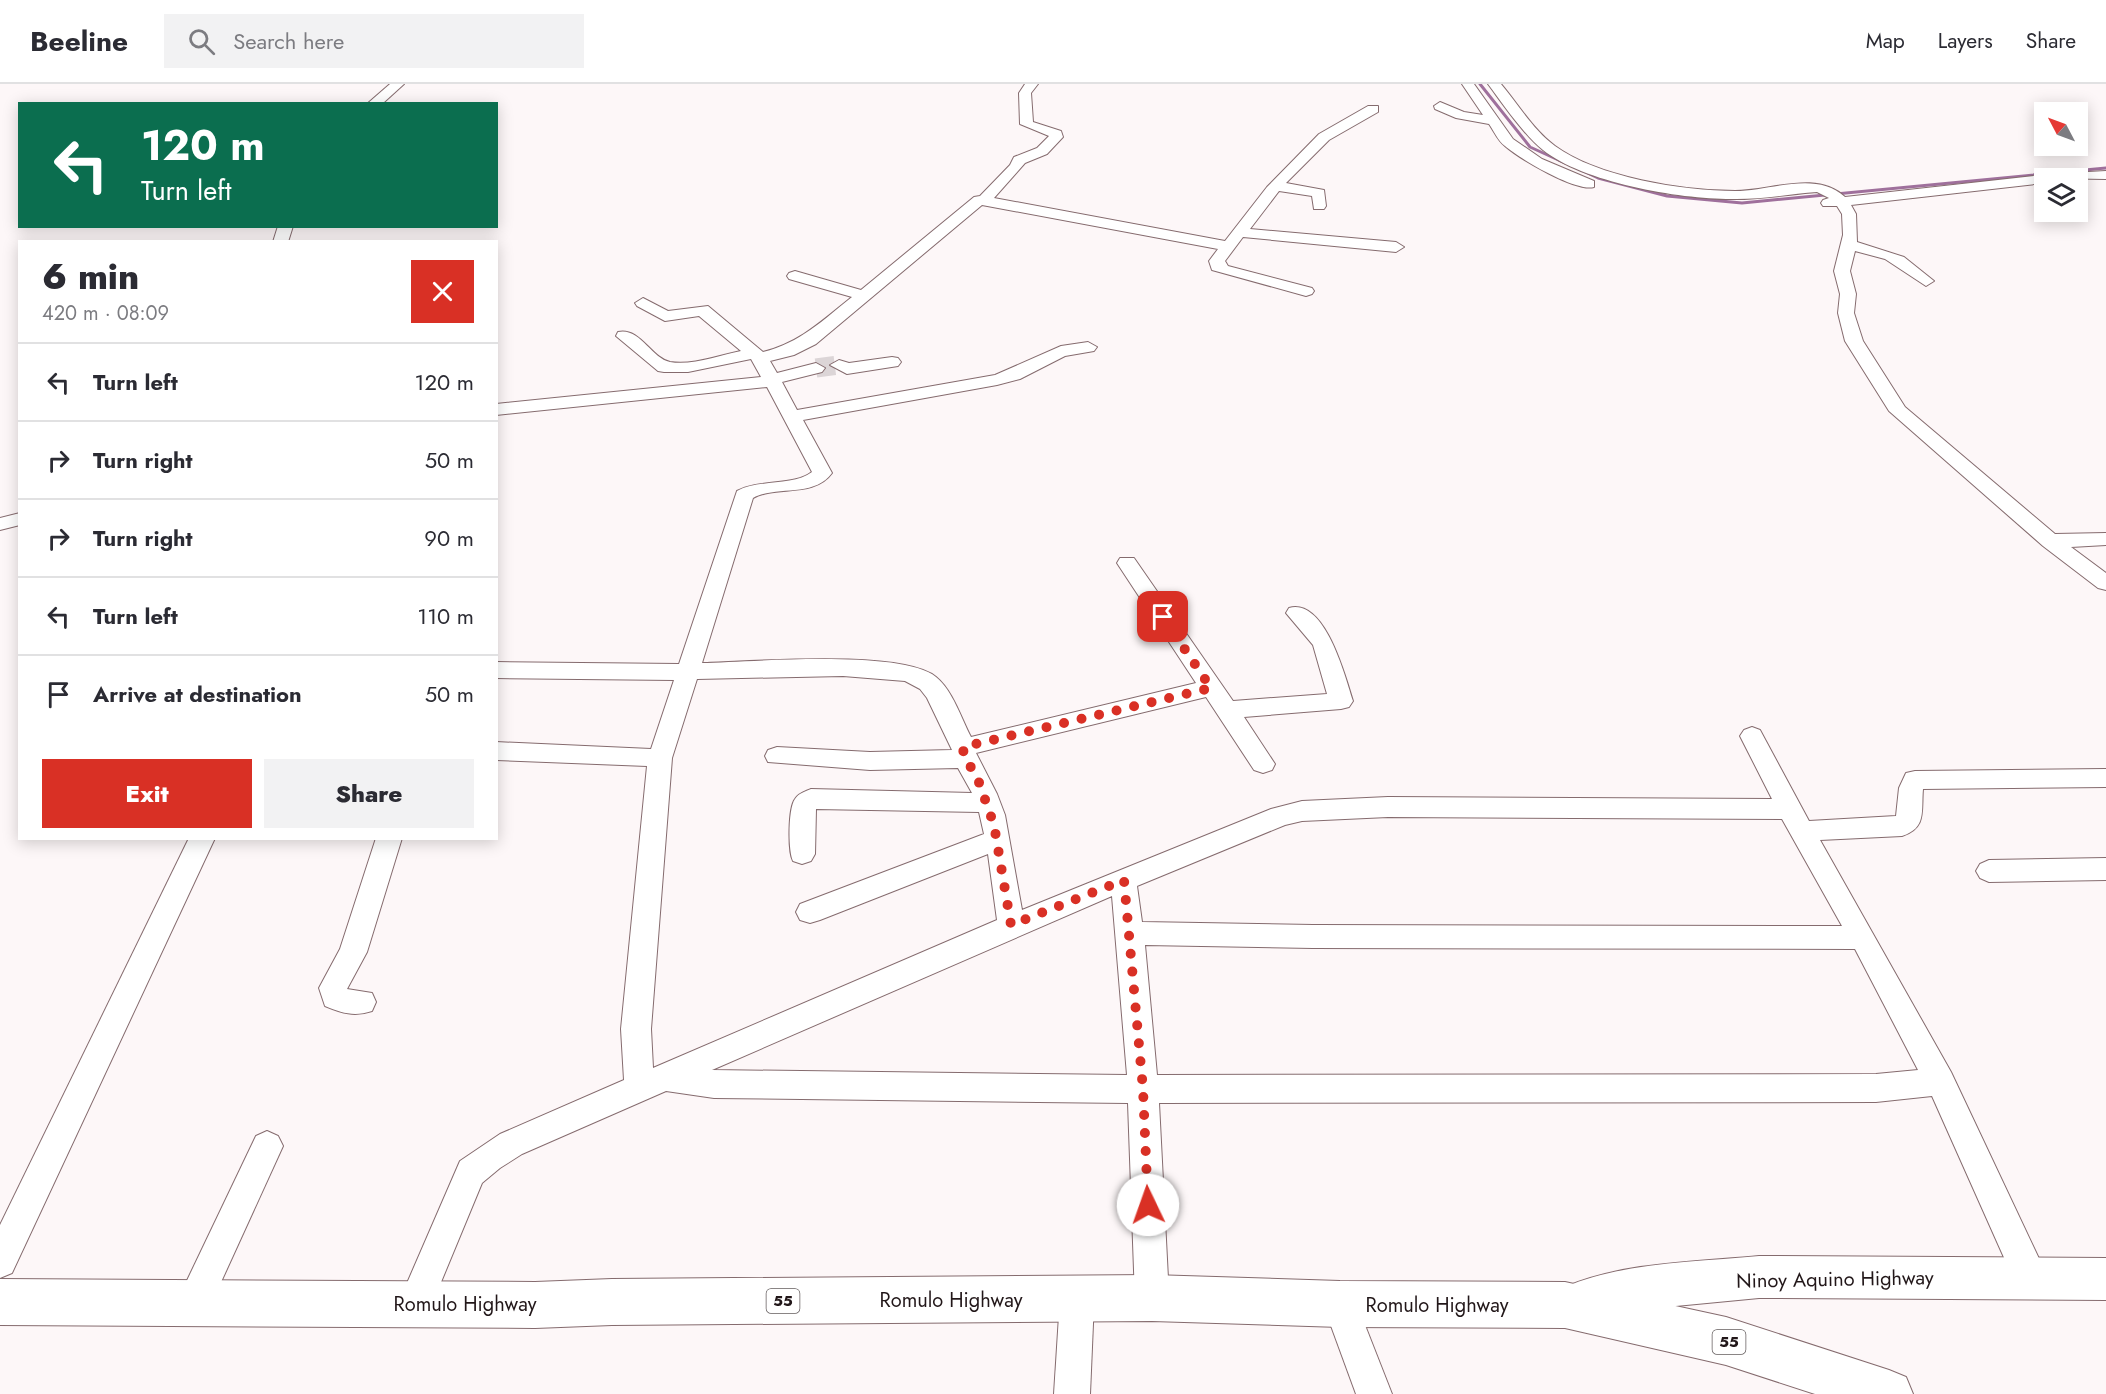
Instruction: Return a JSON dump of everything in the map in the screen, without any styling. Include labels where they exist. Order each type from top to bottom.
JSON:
[{"type":"highway","name":"Romulo Highway","points":[[0,1302],[535,1305],[612,1302],[1152,1298],[1340,1304],[1565,1305],[1726,1341],[1889,1394]]},
{"type":"main road","name":"Ninoy Aquino Highway","points":[[1565,1305],[1655,1287],[1759,1278],[2106,1279]]},
{"type":"street","points":[[376,102],[398,84]]},
{"type":"street","points":[[984,200],[1016,167],[1018,160],[1042,151],[1054,141],[1056,134],[1030,126],[1026,120],[1028,116],[1025,93],[1032,84]]},
{"type":"street","points":[[1468,84],[1508,142],[1537,162],[1581,182],[1633,196]]},
{"type":"street","points":[[1494,84],[1534,135],[1550,149],[1577,165],[1616,178],[1665,188],[1724,194],[1793,191],[1816,187],[1836,196],[1849,214],[1851,235],[1842,271],[1848,294],[1846,313],[1854,341],[1898,411],[2050,541],[2106,583]]},
{"type":"street","points":[[1440,105],[1461,115],[1491,120]]},
{"type":"street","points":[[1306,291],[1222,270],[1218,267],[1217,261],[1232,239],[1276,186],[1323,137],[1372,109]]},
{"type":"street","points":[[1028,116],[1047,117],[1059,122]]},
{"type":"street","points":[[2088,176],[2106,175]]},
{"type":"street","points":[[1809,205],[1836,196],[2034,180]]},
{"type":"street","points":[[1276,186],[1318,193],[1319,206]]},
{"type":"street","points":[[624,336],[664,367],[688,367],[788,351],[810,340],[975,202],[984,200],[1232,239],[1396,247]]},
{"type":"street","points":[[1848,245],[1887,253],[1909,265],[1926,281]]},
{"type":"street","points":[[795,276],[862,295]]},
{"type":"street","points":[[643,303],[664,316],[702,310],[758,356],[793,416],[822,473],[812,481],[756,489],[744,495],[660,758],[636,1029],[654,1083]]},
{"type":"street","points":[[793,416],[997,380],[1014,375],[1061,351],[1088,347]]},
{"type":"street","points":[[839,365],[847,369],[892,362]]},
{"type":"street","points":[[498,410],[773,380],[816,368]]},
{"type":"street","points":[[0,524],[18,520]]},
{"type":"street","points":[[2050,541],[2106,539]]},
{"type":"street","points":[[1127,563],[1263,764]]},
{"type":"street","points":[[1226,710],[1341,700],[1323,643],[1297,614]]},
{"type":"street","points":[[498,670],[686,671],[843,668],[909,673],[928,683],[937,694],[976,774],[997,840],[1011,925]]},
{"type":"street","points":[[777,756],[866,761],[940,761],[1211,688]]},
{"type":"street","points":[[1752,736],[1940,1082],[2031,1277]]},
{"type":"street","points":[[498,751],[660,758]]},
{"type":"street","points":[[415,1304],[471,1172],[511,1144],[1011,925],[1280,816],[1302,811],[1388,807],[1796,820],[1902,826],[1907,823],[1910,816],[1910,785],[1915,780],[2106,778]]},
{"type":"street","points":[[802,855],[804,805],[810,799],[987,803]]},
{"type":"street","points":[[0,1261],[201,840]]},
{"type":"street","points":[[362,1002],[346,1002],[335,997],[333,988],[353,952],[388,840]]},
{"type":"street","points":[[810,912],[997,840]]},
{"type":"street","points":[[1989,871],[2106,869]]},
{"type":"street","points":[[1124,880],[1143,1089],[1152,1298]]},
{"type":"street","points":[[1130,933],[1316,939],[1666,936],[1863,938]]},
{"type":"street","points":[[654,1083],[911,1089],[1852,1089],[1940,1082]]},
{"type":"street","points":[[194,1303],[267,1146]]},
{"type":"street","points":[[1072,1394],[1077,1299]]},
{"type":"street","points":[[1340,1304],[1374,1394]]},
{"type":"waterway","points":[[1480,84],[1530,147],[1565,163]]},
{"type":"waterway","points":[[1581,170],[1598,178],[1667,196],[1742,203],[2106,168]]},
{"type":"tunnel","points":[[816,368],[839,365]]},
{"type":"route","points":[[1148,1205],[1143,1089],[1124,880],[1011,925],[994,825],[976,774],[964,758],[963,747],[1211,688],[1163,617]]}]
